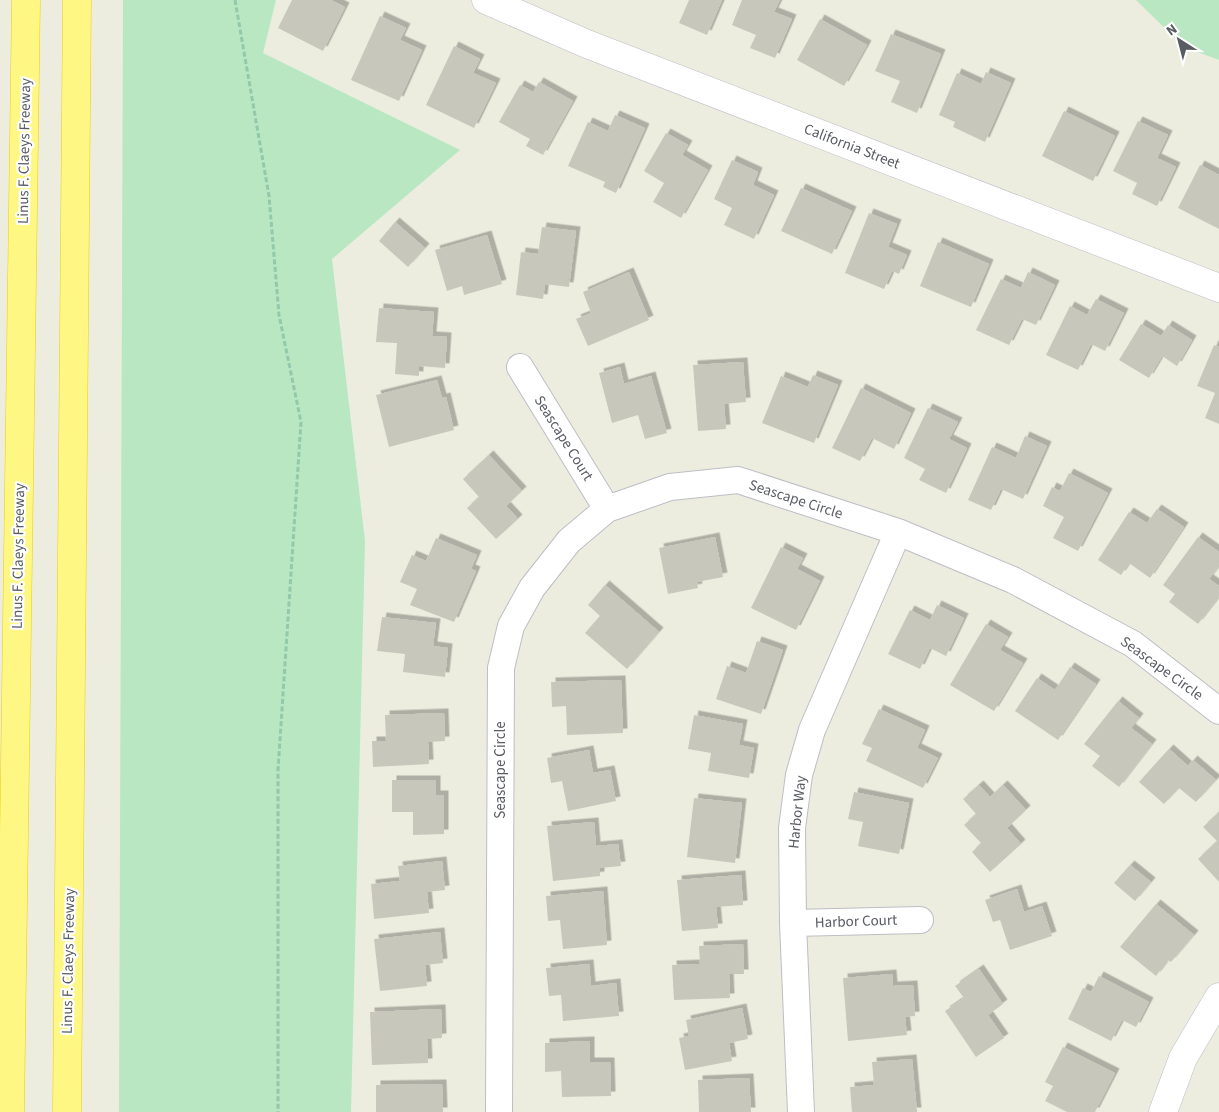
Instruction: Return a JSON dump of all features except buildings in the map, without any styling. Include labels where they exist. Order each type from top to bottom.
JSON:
[{"type":"highway","name":"Linus F. Claeys Freeway","points":[[10,1112],[26,0]]},
{"type":"highway","name":"Linus F. Claeys Freeway","points":[[67,1112],[77,0]]},
{"type":"street","name":"California Street","points":[[486,0],[587,44],[1219,288]]},
{"type":"street","name":"Seascape Court","points":[[520,367],[607,509]]},
{"type":"street","name":"Seascape Circle","points":[[499,1112],[501,668],[511,626],[532,588],[568,541],[607,509],[670,487],[738,480],[898,532],[1012,580],[1133,644],[1219,711]]},
{"type":"street","name":"Harbor Way","points":[[800,1112],[793,923],[792,828],[799,775],[812,730],[898,532]]},
{"type":"street","name":"Harbor Court","points":[[793,923],[920,920]]},
{"type":"street","points":[[1163,1112],[1183,1058],[1219,997]]},
{"type":"path","points":[[235,0],[270,196],[279,316],[301,422],[278,770],[278,1112]]},
{"type":"green space","points":[[123,0],[276,0],[263,53],[460,150],[332,259],[365,541],[351,1112],[119,1112]]},
{"type":"green space","points":[[1136,0],[1219,0],[1219,60],[1184,47]]}]
